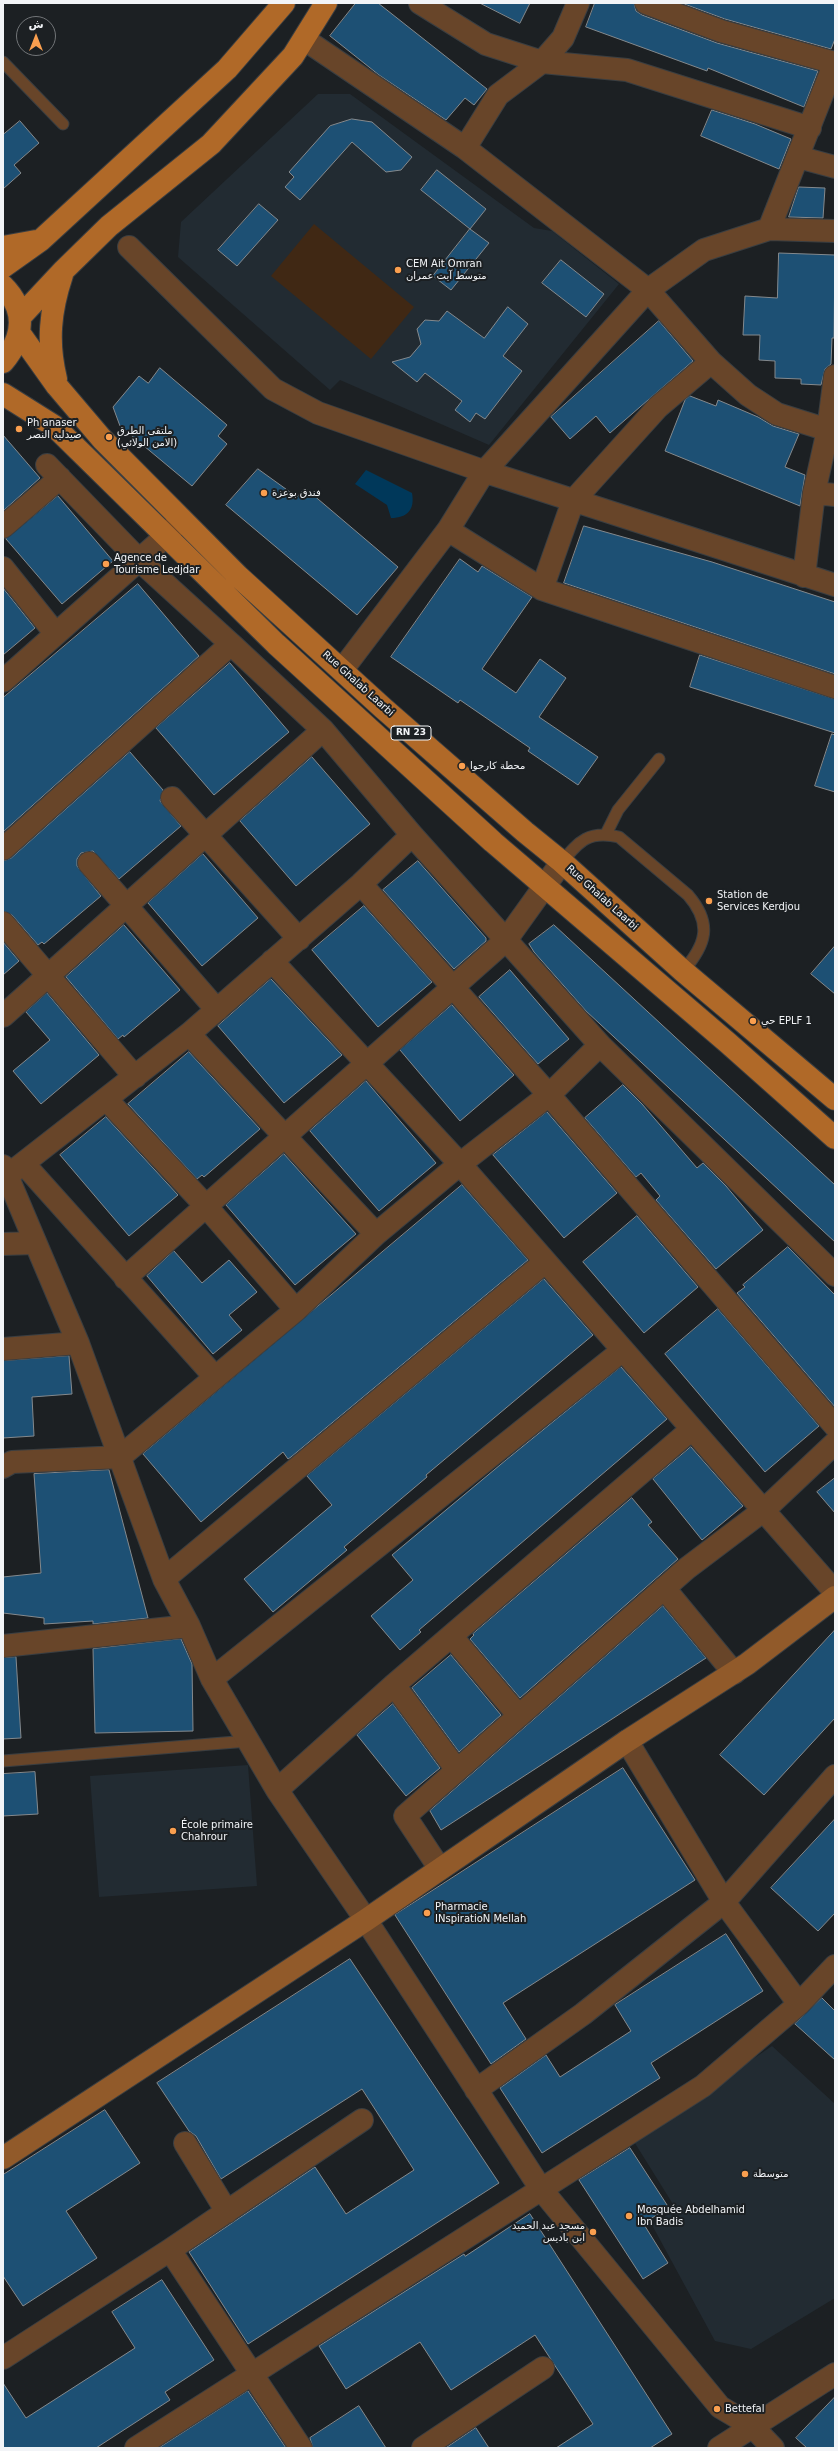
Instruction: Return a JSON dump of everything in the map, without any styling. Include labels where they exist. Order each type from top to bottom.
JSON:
[{"type":"main road","points":[[3,267],[41,240],[227,68],[284,3]]},
{"type":"main road","points":[[3,362],[14,350],[20,325],[64,270],[109,226],[211,144],[293,56],[326,3]]},
{"type":"main road","points":[[3,246],[41,240]]},
{"type":"main road","points":[[57,386],[51,356],[50,327],[54,298],[64,270]]},
{"type":"main road","name":"Rue Ghalab Laarbi","points":[[3,286],[15,300],[20,325],[57,386],[114,453],[238,576],[342,670],[525,832],[562,862],[683,971],[835,1100]]},
{"type":"main road","points":[[3,394],[54,426],[165,537],[276,644],[544,886],[692,1012],[835,1138]]},
{"type":"main road","points":[[3,411],[21,414],[54,426]]},
{"type":"main road","points":[[276,644],[294,626]]},
{"type":"main road","points":[[692,1012],[708,992]]},
{"type":"street","points":[[420,3],[486,44],[542,62],[627,70],[810,128]]},
{"type":"street","points":[[465,148],[498,95],[542,62],[563,38],[578,3]]},
{"type":"street","points":[[646,3],[721,31],[835,63],[769,229]]},
{"type":"street","points":[[304,39],[465,148],[648,290],[711,362],[748,395],[777,414],[832,430]]},
{"type":"street","points":[[798,157],[835,167]]},
{"type":"street","points":[[342,670],[448,530],[484,472],[648,290],[704,250],[769,229],[835,231]]},
{"type":"street","points":[[129,247],[273,389],[318,413],[484,472],[835,586]]},
{"type":"street","points":[[542,589],[573,500],[658,407],[711,362]]},
{"type":"street","points":[[804,576],[825,494],[832,430],[835,376]]},
{"type":"street","points":[[3,527],[53,472],[139,560],[323,730],[412,835],[600,1045],[835,1275]]},
{"type":"street","points":[[3,681],[55,633],[165,537],[181,520]]},
{"type":"street","points":[[448,530],[542,589],[835,687]]},
{"type":"street","points":[[3,568],[55,633]]},
{"type":"street","points":[[3,849],[231,644]]},
{"type":"street","points":[[3,1016],[127,906],[204,834],[323,730]]},
{"type":"street","points":[[172,798],[299,939]]},
{"type":"street","points":[[12,1169],[107,1100],[189,1034],[361,884],[412,835]]},
{"type":"street","points":[[125,1278],[205,1205],[367,1064],[506,940],[562,862]]},
{"type":"street","points":[[89,863],[217,1010]]},
{"type":"street","points":[[361,884],[452,988],[549,1094],[835,1426]]},
{"type":"street","points":[[3,923],[135,1077]]},
{"type":"street","points":[[272,961],[460,1164],[835,1592]]},
{"type":"street","points":[[189,1034],[376,1234]]},
{"type":"street","points":[[3,1467],[12,1462],[120,1457],[296,1310],[376,1234],[460,1164],[549,1094],[600,1045]]},
{"type":"street","points":[[107,1100],[205,1205],[296,1310]]},
{"type":"street","points":[[12,1169],[35,1243],[78,1343],[164,1579],[189,1626],[212,1679],[276,1790],[366,1920],[541,2189],[720,2408],[752,2426],[772,2448]]},
{"type":"street","points":[[12,1169],[125,1278],[214,1377]]},
{"type":"street","points":[[3,1244],[35,1243]]},
{"type":"street","points":[[164,1579],[545,1262]]},
{"type":"street","points":[[3,1349],[78,1343]]},
{"type":"street","points":[[212,1679],[623,1350]]},
{"type":"street","points":[[276,1790],[394,1685],[452,1638],[692,1429]]},
{"type":"street","points":[[440,1869],[405,1816],[686,1568],[764,1510],[835,1443]]},
{"type":"street","points":[[664,1588],[734,1673]]},
{"type":"street","points":[[3,2158],[366,1920],[627,1741],[734,1673],[835,1597]]},
{"type":"street","points":[[3,1646],[189,1626]]},
{"type":"street","points":[[452,1638],[518,1716]]},
{"type":"street","points":[[394,1685],[457,1770]]},
{"type":"street","points":[[627,1741],[724,1902],[799,2004]]},
{"type":"street","points":[[476,2090],[583,2014],[724,1902],[835,1776]]},
{"type":"street","points":[[136,2448],[253,2375],[703,2086],[799,2004],[831,1980]]},
{"type":"street","points":[[3,2358],[170,2250],[362,2120]]},
{"type":"street","points":[[185,2143],[227,2212]]},
{"type":"street","points":[[170,2250],[301,2448]]},
{"type":"street","points":[[423,2448],[543,2368]]},
{"type":"street","points":[[719,2448],[835,2374]]},
{"type":"lane","points":[[3,62],[63,124]]},
{"type":"lane","points":[[606,834],[618,810],[659,759]]},
{"type":"lane","points":[[562,862],[581,841],[593,835],[606,834],[619,837],[629,844],[697,906],[703,919],[704,933],[701,947],[683,971]]},
{"type":"lane","points":[[3,1761],[248,1741]]},
{"type":"shaded area","name":"CEM Ait Omran متوسط آيت عمران","points":[[318,94],[350,94],[534,228],[552,231],[619,284],[489,445],[340,380],[330,390],[178,257],[181,222]]},
{"type":"shaded area","points":[[314,224],[414,307],[371,359],[271,276]]},
{"type":"shaded area","name":"École primaire Chahrour","points":[[248,1765],[257,1886],[99,1897],[90,1776]]},
{"type":"shaded area","name":"متوسطة","points":[[772,2046],[835,2104],[835,2298],[751,2349],[715,2341],[652,2225],[676,2209],[633,2140]]},
{"type":"water","points":[[366,470],[412,493],[413,499],[409,512],[397,518],[391,518],[387,505],[355,484]]},
{"type":"building","points":[[356,3],[378,3],[487,89],[474,105],[465,98],[446,120],[379,75],[330,36]]},
{"type":"building","points":[[480,3],[530,3],[520,23]]},
{"type":"building","points":[[595,3],[634,3],[636,11],[642,15],[717,43],[818,71],[804,107],[708,68],[707,71],[586,27]]},
{"type":"building","points":[[682,3],[835,3],[835,39],[831,49],[725,19]]},
{"type":"building","points":[[712,110],[755,124],[791,139],[779,169],[701,136]]},
{"type":"building","points":[[352,119],[372,122],[412,157],[401,170],[386,172],[352,142],[300,200],[285,187],[294,177],[289,172],[330,126]]},
{"type":"building","points":[[20,121],[39,143],[14,165],[21,173],[3,189],[3,135]]},
{"type":"building","points":[[437,170],[486,209],[470,229],[421,190]]},
{"type":"building","points":[[799,187],[825,188],[823,218],[789,217]]},
{"type":"building","points":[[259,204],[278,220],[237,266],[218,250]]},
{"type":"building","points":[[470,229],[489,243],[451,290],[433,276]]},
{"type":"building","points":[[779,253],[835,255],[834,338],[832,338],[831,364],[825,369],[821,385],[801,384],[801,379],[775,378],[775,361],[759,360],[760,335],[743,335],[745,296],[777,298]]},
{"type":"building","points":[[561,260],[604,294],[586,317],[542,283]]},
{"type":"building","points":[[508,307],[528,324],[503,356],[522,371],[485,419],[476,413],[470,422],[455,410],[462,401],[425,373],[417,382],[392,362],[410,357],[421,344],[417,329],[425,320],[439,321],[447,311],[484,338]]},
{"type":"building","points":[[659,321],[693,361],[610,433],[596,416],[570,439],[551,417]]},
{"type":"building","points":[[160,368],[227,425],[218,436],[227,444],[192,486],[120,426],[113,407],[139,376],[148,383]]},
{"type":"building","points":[[690,396],[716,406],[718,400],[758,417],[773,426],[799,434],[785,467],[805,475],[800,506],[665,451],[685,400]]},
{"type":"building","points":[[3,435],[40,478],[3,511]]},
{"type":"building","points":[[258,469],[297,497],[305,488],[398,567],[357,615],[226,505]]},
{"type":"building","points":[[58,496],[113,561],[62,604],[6,539]]},
{"type":"building","points":[[584,526],[712,562],[835,602],[835,674],[564,583]]},
{"type":"building","points":[[460,559],[478,572],[482,566],[532,597],[482,669],[516,693],[540,659],[566,678],[539,717],[598,757],[578,785],[528,751],[530,748],[460,700],[458,703],[391,657]]},
{"type":"building","points":[[138,584],[199,656],[3,832],[3,698]]},
{"type":"building","points":[[3,588],[35,628],[3,655]]},
{"type":"building","points":[[700,655],[835,699],[835,733],[690,687]]},
{"type":"building","points":[[230,663],[289,732],[214,795],[156,728]]},
{"type":"building","points":[[832,734],[835,735],[835,792],[815,786]]},
{"type":"building","points":[[130,752],[163,790],[160,801],[181,826],[119,879],[93,851],[81,853],[77,859],[77,866],[101,896],[44,944],[42,942],[38,945],[12,915],[3,911],[3,861],[11,858]]},
{"type":"building","points":[[312,757],[370,824],[296,886],[240,821]]},
{"type":"building","points":[[203,854],[258,918],[202,966],[148,903]]},
{"type":"building","points":[[418,861],[486,938],[486,941],[454,969],[383,890]]},
{"type":"building","points":[[364,906],[432,982],[378,1027],[312,950]]},
{"type":"building","points":[[124,925],[180,990],[124,1037],[123,1035],[118,1039],[66,977]]},
{"type":"building","points":[[554,925],[835,1185],[835,1242],[586,1011],[534,952],[529,944]]},
{"type":"building","points":[[3,942],[19,961],[3,975]]},
{"type":"building","points":[[835,946],[835,994],[811,974]]},
{"type":"building","points":[[510,970],[569,1039],[538,1064],[479,997]]},
{"type":"building","points":[[271,979],[342,1055],[284,1103],[218,1026]]},
{"type":"building","points":[[47,993],[99,1055],[41,1104],[13,1071],[50,1040],[26,1012]]},
{"type":"building","points":[[452,1005],[514,1075],[460,1121],[400,1050]]},
{"type":"building","points":[[189,1052],[260,1129],[204,1177],[202,1175],[197,1179],[128,1104]]},
{"type":"building","points":[[366,1081],[436,1163],[379,1211],[310,1131]]},
{"type":"building","points":[[623,1085],[642,1104],[697,1168],[703,1163],[726,1186],[763,1230],[716,1269],[656,1200],[660,1196],[641,1173],[636,1177],[585,1118]]},
{"type":"building","points":[[547,1112],[617,1193],[564,1238],[493,1155]]},
{"type":"building","points":[[106,1117],[178,1195],[129,1236],[60,1155]]},
{"type":"building","points":[[284,1154],[356,1234],[295,1285],[226,1205]]},
{"type":"building","points":[[462,1185],[528,1260],[291,1457],[288,1459],[283,1452],[201,1522],[143,1454]]},
{"type":"building","points":[[637,1216],[698,1287],[644,1333],[583,1262]]},
{"type":"building","points":[[788,1247],[835,1295],[835,1407],[737,1293],[745,1287],[743,1285]]},
{"type":"building","points":[[174,1251],[202,1283],[229,1260],[257,1292],[229,1315],[242,1330],[213,1354],[147,1276]]},
{"type":"building","points":[[544,1279],[593,1335],[426,1475],[427,1477],[344,1547],[347,1550],[273,1612],[244,1579],[332,1505],[307,1476]]},
{"type":"building","points":[[718,1309],[819,1426],[765,1472],[665,1354]]},
{"type":"building","points":[[69,1356],[72,1394],[32,1397],[34,1436],[3,1438],[3,1361]]},
{"type":"building","points":[[621,1367],[667,1419],[419,1630],[421,1632],[400,1650],[371,1616],[413,1580],[392,1555]]},
{"type":"building","points":[[691,1447],[743,1506],[702,1540],[653,1479]]},
{"type":"building","points":[[109,1470],[148,1618],[93,1624],[93,1621],[44,1624],[44,1618],[3,1613],[3,1577],[41,1573],[34,1474]]},
{"type":"building","points":[[835,1478],[835,1513],[817,1492]]},
{"type":"building","points":[[632,1498],[652,1522],[648,1525],[678,1559],[520,1698],[470,1639],[474,1635],[473,1634]]},
{"type":"building","points":[[663,1606],[706,1658],[441,1830],[430,1811]]},
{"type":"building","points":[[835,1630],[835,1718],[764,1795],[720,1755]]},
{"type":"building","points":[[181,1639],[192,1664],[193,1731],[95,1733],[93,1649]]},
{"type":"building","points":[[451,1655],[501,1715],[459,1752],[412,1688]]},
{"type":"building","points":[[16,1657],[21,1738],[3,1739],[3,1658]]},
{"type":"building","points":[[393,1704],[440,1768],[406,1796],[357,1735]]},
{"type":"building","points":[[623,1768],[695,1880],[503,2003],[526,2039],[491,2064],[395,1915]]},
{"type":"building","points":[[35,1772],[38,1814],[3,1816],[3,1774]]},
{"type":"building","points":[[835,1819],[835,1913],[818,1931],[771,1888]]},
{"type":"building","points":[[726,1934],[763,1991],[651,2063],[660,2078],[542,2153],[500,2088],[546,2055],[560,2077],[631,2031],[615,2005]]},
{"type":"building","points":[[350,1959],[499,2183],[248,2344],[189,2252],[315,2167],[346,2214],[414,2170],[362,2089],[221,2179],[196,2136],[189,2131],[157,2083]]},
{"type":"building","points":[[822,1998],[835,2011],[835,2060],[795,2024]]},
{"type":"building","points":[[105,2110],[140,2163],[66,2211],[97,2258],[23,2306],[3,2276],[3,2175]]},
{"type":"building","name":"Mosquée Abdelhamid Ibn Badis","points":[[630,2148],[669,2208],[643,2223],[668,2263],[643,2279],[579,2180]]},
{"type":"building","points":[[530,2214],[672,2434],[650,2448],[556,2448],[593,2424],[535,2335],[451,2390],[420,2342],[346,2389],[319,2346]]},
{"type":"building","points":[[162,2280],[214,2360],[165,2392],[170,2400],[96,2448],[3,2448],[3,2383],[26,2418],[135,2348],[112,2312]]},
{"type":"building","points":[[248,2391],[286,2448],[159,2448]]},
{"type":"building","points":[[835,2397],[835,2448],[807,2448],[796,2438]]},
{"type":"building","points":[[359,2406],[386,2448],[313,2448],[310,2438]]},
{"type":"building","points":[[476,2428],[489,2448],[446,2448]]},
{"type":"place","name":"CEM Ait Omran متوسط آيت عمران","points":[[398,270]]},
{"type":"place","name":"Ph anaser صيدلية النصر","points":[[19,429]]},
{"type":"place","name":"ملتقى الطرق (الامن الولائي)","points":[[109,437]]},
{"type":"place","name":"فندق بوعزة","points":[[264,493]]},
{"type":"place","name":"Agence de Tourisme Ledjdar","points":[[106,564]]},
{"type":"place","name":"محطة كارجوا","points":[[462,766]]},
{"type":"place","name":"Station de Services Kerdjou","points":[[709,901]]},
{"type":"place","name":"حي EPLF 1","points":[[753,1021]]},
{"type":"place","name":"École primaire Chahrour","points":[[173,1831]]},
{"type":"place","name":"Pharmacie INspiratioN Mellah","points":[[427,1913]]},
{"type":"place","name":"متوسطة","points":[[745,2174]]},
{"type":"place","name":"Mosquée Abdelhamid Ibn Badis","points":[[629,2216]]},
{"type":"place","name":"مسجد عبد الحميد ابن باديس","points":[[593,2232]]},
{"type":"place","name":"Bettefal","points":[[717,2409]]}]
